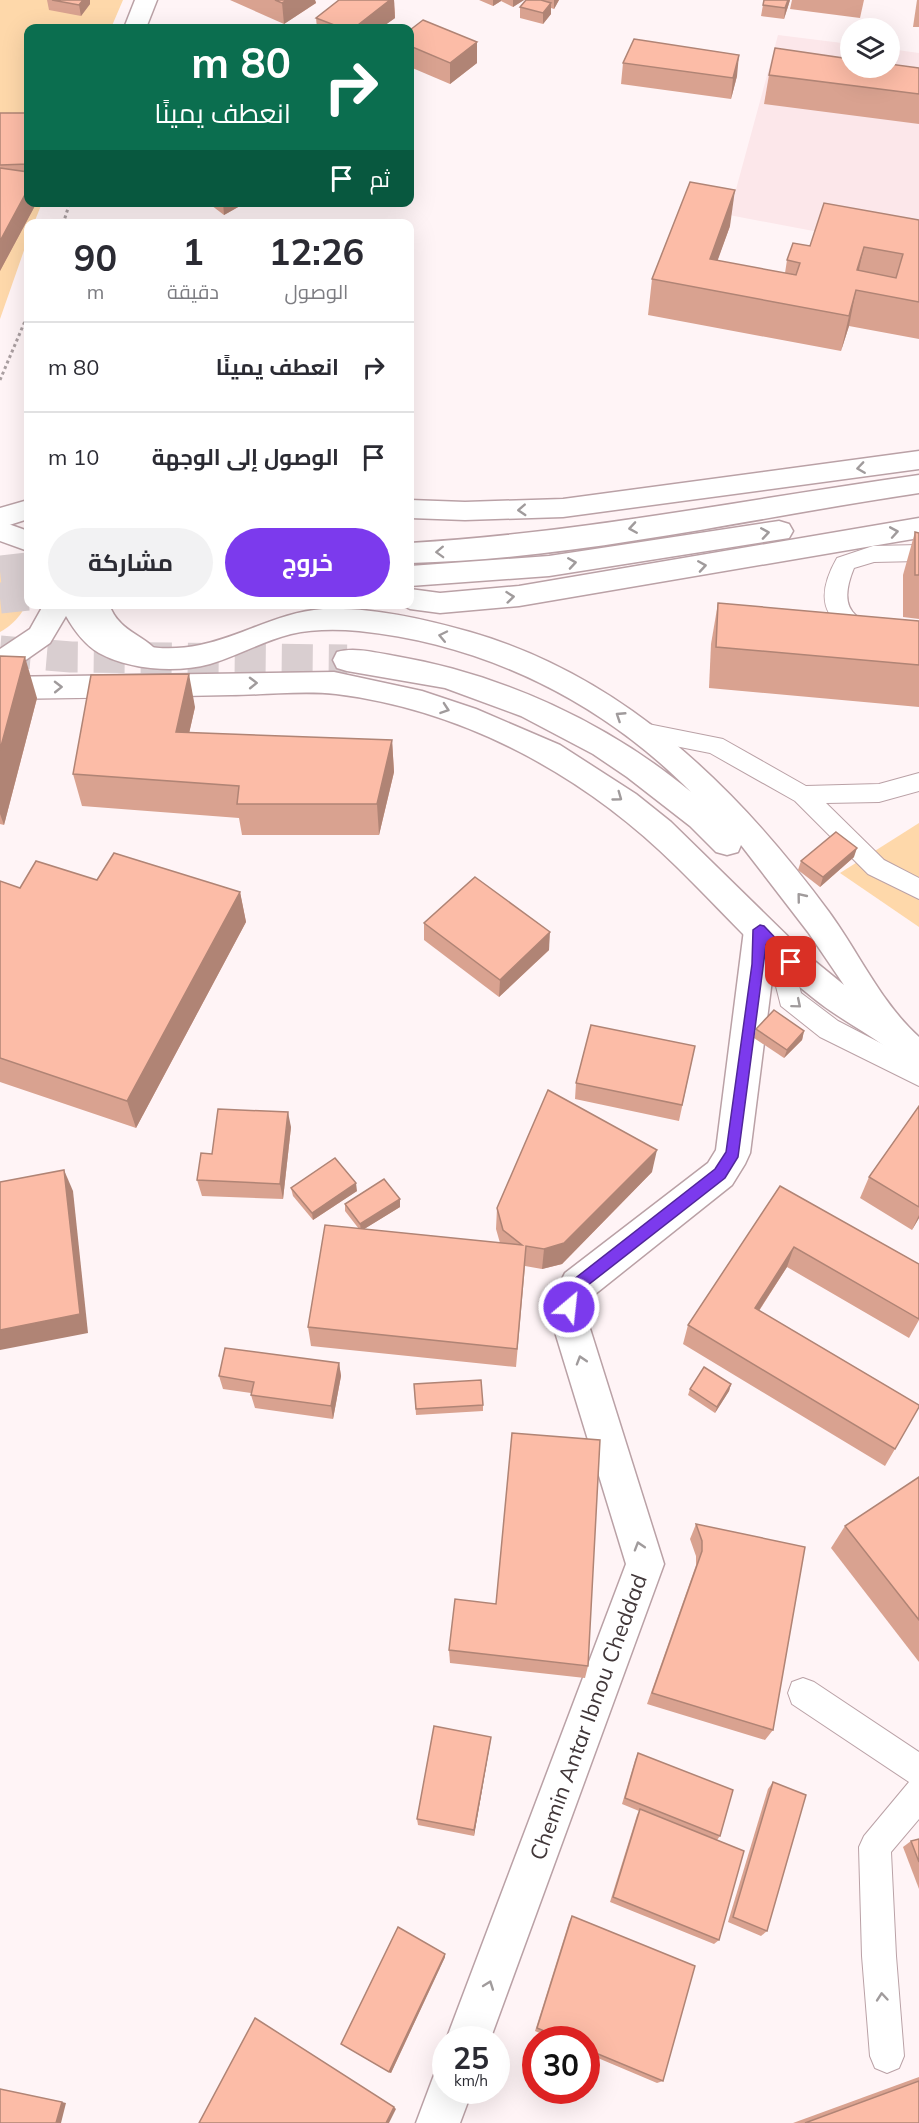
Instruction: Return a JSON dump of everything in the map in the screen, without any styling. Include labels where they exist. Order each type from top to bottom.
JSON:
[{"type":"main road","points":[[137,24],[146,0]]},
{"type":"main road","points":[[414,509],[465,511],[563,508],[919,460]]},
{"type":"main road","points":[[414,553],[469,551],[542,543],[919,484]]},
{"type":"main road","points":[[414,576],[482,575],[537,568],[919,509]]},
{"type":"main road","points":[[0,518],[24,510]]},
{"type":"main road","points":[[414,600],[440,603],[519,596],[919,528]]},
{"type":"main road","points":[[0,531],[24,540]]},
{"type":"main road","points":[[0,663],[40,636],[56,609]]},
{"type":"main road","points":[[76,609],[82,622],[103,644],[113,649],[147,657],[198,656],[292,624],[319,620],[375,622],[464,640],[524,662],[567,682],[648,734],[685,766],[740,825],[816,916],[849,963],[891,1034]]},
{"type":"main road","points":[[96,609],[108,630],[147,657]]},
{"type":"main road","points":[[347,660],[424,672],[458,681],[514,701],[569,728],[669,789],[697,813],[758,876],[851,991],[891,1034],[919,1058]]},
{"type":"main road","points":[[0,688],[334,682],[374,689],[450,711],[513,737],[572,766],[621,798],[659,830],[769,941],[817,985],[891,1034]]},
{"type":"main road","name":"Chemin Antar Ibnou Cheddad","points":[[473,2026],[645,1564],[569,1319],[569,1307],[578,1285],[720,1174],[733,1153],[758,964],[769,941]]},
{"type":"main road","points":[[438,2123],[445,2104]]},
{"type":"lane","points":[[919,553],[873,554],[845,563],[835,583],[833,601],[841,617],[864,629],[919,639]]},
{"type":"lane","points":[[648,734],[715,745],[803,795],[876,867],[919,890]]},
{"type":"lane","points":[[803,795],[879,793],[919,782]]},
{"type":"lane","points":[[769,941],[790,999],[829,1029],[919,1075]]},
{"type":"lane","points":[[803,1693],[919,1771]]},
{"type":"lane","points":[[887,2056],[875,1847],[919,1794]]},
{"type":"path","points":[[0,380],[24,323]]},
{"type":"shaded area","points":[[0,0],[123,0],[113,24],[24,24],[24,207],[40,207],[36,219],[24,219],[24,250],[0,319]]},
{"type":"shaded area","points":[[778,35],[840,43],[840,78],[900,78],[900,50],[919,53],[919,251],[729,215]]},
{"type":"shaded area","points":[[0,558],[13,565],[24,578],[24,608],[20,615],[0,632]]},
{"type":"shaded area","points":[[919,823],[919,927],[840,873]]},
{"type":"building","points":[[52,0],[83,0],[79,5]]},
{"type":"building","points":[[339,0],[390,0],[359,24],[332,24],[316,18]]},
{"type":"building","points":[[526,0],[551,3],[543,13],[520,7]]},
{"type":"building","points":[[764,0],[788,0],[785,8],[763,5]]},
{"type":"building","points":[[423,20],[477,42],[450,63],[414,48],[414,27]]},
{"type":"building","points":[[634,39],[739,55],[733,78],[623,63]]},
{"type":"building","points":[[775,48],[840,58],[840,78],[900,78],[900,65],[919,68],[919,94],[769,75]]},
{"type":"building","points":[[0,113],[24,113],[24,164],[0,165]]},
{"type":"building","points":[[0,168],[24,171],[24,196],[0,241]]},
{"type":"building","points":[[690,182],[735,190],[710,259],[796,275],[800,263],[787,260],[793,243],[810,246],[824,203],[919,220],[919,302],[856,290],[849,316],[652,279]],"holes":[[[864,247],[903,254],[896,278],[857,270]]]},
{"type":"building","points":[[915,532],[919,533],[919,575],[915,575]]},
{"type":"building","points":[[718,603],[919,621],[919,665],[716,647]]},
{"type":"building","points":[[0,656],[25,657],[0,750]]},
{"type":"building","points":[[189,674],[176,732],[392,740],[377,804],[237,804],[239,786],[73,774],[91,675]]},
{"type":"building","points":[[836,832],[857,848],[823,877],[801,861]]},
{"type":"building","points":[[114,853],[240,892],[127,1101],[0,1058],[0,881],[20,888],[36,861],[97,880]]},
{"type":"building","points":[[475,877],[550,932],[500,980],[424,923]]},
{"type":"building","points":[[774,1010],[804,1031],[787,1050],[756,1029]]},
{"type":"building","points":[[591,1025],[695,1046],[682,1105],[576,1083]]},
{"type":"building","points":[[548,1090],[657,1150],[564,1243],[544,1249],[526,1246],[517,1349],[308,1327],[325,1225],[522,1245],[503,1230],[497,1208]]},
{"type":"building","points":[[919,1106],[919,1207],[869,1177]]},
{"type":"building","points":[[218,1109],[288,1112],[280,1184],[197,1180],[201,1153],[212,1154]]},
{"type":"building","points":[[335,1158],[356,1183],[312,1213],[291,1188]]},
{"type":"building","points":[[64,1170],[80,1314],[0,1330],[0,1182]]},
{"type":"building","points":[[384,1179],[400,1199],[360,1224],[345,1204]]},
{"type":"building","points":[[780,1186],[919,1264],[919,1319],[794,1247],[755,1308],[919,1405],[895,1449],[688,1325]]},
{"type":"building","points":[[225,1348],[339,1363],[331,1406],[251,1395],[254,1382],[219,1376]]},
{"type":"building","points":[[704,1367],[731,1384],[717,1407],[690,1389]]},
{"type":"building","points":[[481,1380],[483,1405],[416,1409],[414,1384]]},
{"type":"building","points":[[512,1433],[600,1440],[588,1666],[449,1650],[455,1599],[496,1604]]},
{"type":"building","points":[[919,1477],[919,1620],[845,1526]]},
{"type":"building","points":[[696,1524],[805,1547],[773,1730],[652,1693],[702,1551],[702,1541]]},
{"type":"building","points":[[434,1726],[491,1737],[474,1830],[417,1819]]},
{"type":"building","points":[[638,1753],[733,1790],[720,1836],[625,1798]]},
{"type":"building","points":[[773,1782],[806,1795],[767,1931],[733,1917]]},
{"type":"building","points":[[640,1809],[744,1851],[719,1940],[613,1897]]},
{"type":"building","points":[[919,1839],[919,1862],[911,1841]]},
{"type":"building","points":[[572,1916],[695,1966],[663,2081],[600,2055],[600,2026],[538,2026]]},
{"type":"building","points":[[398,1927],[445,1954],[389,2072],[341,2044]]},
{"type":"building","points":[[255,2018],[394,2107],[386,2123],[199,2123]]},
{"type":"building","points":[[919,2081],[919,2123],[805,2123]]},
{"type":"building","points":[[0,2089],[62,2102],[56,2123],[0,2123]]},
{"type":"tunnel","points":[[0,571],[24,568]]},
{"type":"tunnel","points":[[0,598],[24,595]]},
{"type":"tunnel","points":[[0,651],[71,657],[347,660]]},
{"type":"route","points":[[569,1307],[578,1285],[720,1174],[733,1153],[758,964],[760,930],[791,962]]}]
